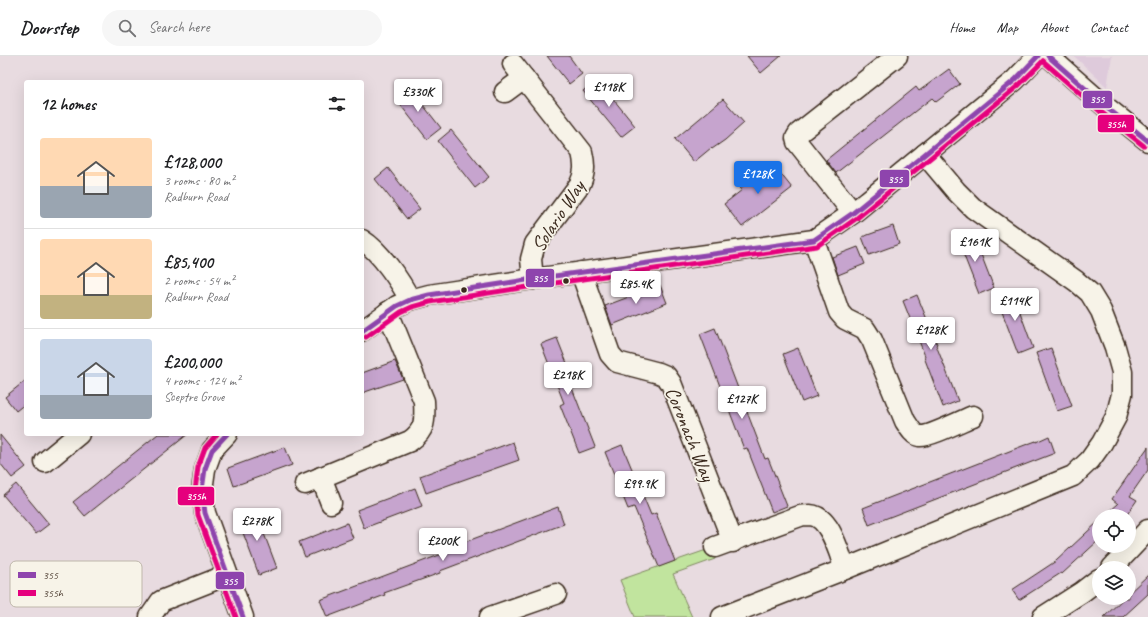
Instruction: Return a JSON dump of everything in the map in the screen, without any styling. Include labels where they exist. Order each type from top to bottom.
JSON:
[{"type":"street","points":[[853,212],[797,142],[796,138],[799,134],[897,56]]},
{"type":"street","points":[[364,330],[397,306],[410,300],[429,295],[581,272],[814,240],[853,212],[925,154],[1015,80],[1038,56]]},
{"type":"street","points":[[1048,56],[1106,107],[1148,141]]},
{"type":"street","name":"Solario Way","points":[[505,92],[518,71],[582,152],[585,164],[585,174],[580,184],[536,244],[531,259],[533,279]]},
{"type":"street","points":[[722,617],[846,569],[1073,476],[1090,460],[1102,443],[1116,416],[1122,394],[1122,372],[1116,347],[1100,311],[1090,293],[1076,281],[973,208],[956,191],[925,154]]},
{"type":"street","points":[[814,240],[839,312],[845,319],[865,329],[872,340],[906,421],[914,433],[920,436],[928,434],[973,416]]},
{"type":"street","points":[[364,242],[374,250],[403,286],[410,300]]},
{"type":"street","name":"Coronach Way","points":[[581,272],[610,354],[617,362],[659,373],[666,376],[671,383],[724,544],[800,516],[810,515],[820,519],[830,531],[846,569]]},
{"type":"street","points":[[331,503],[313,480],[410,441],[418,435],[425,416],[424,401],[388,312]]},
{"type":"street","points":[[45,462],[77,436]]},
{"type":"street","points":[[225,436],[212,450],[205,469],[202,490],[205,513],[243,617]]},
{"type":"street","points":[[1119,561],[1148,530]]},
{"type":"street","points":[[150,617],[161,601],[227,575]]},
{"type":"street","points":[[1043,617],[1092,584]]},
{"type":"street","points":[[490,617],[556,594]]},
{"type":"shaded area","points":[[1074,56],[1112,56],[1107,87]]},
{"type":"green space","points":[[715,547],[715,559],[673,574],[692,617],[635,617],[620,580]]},
{"type":"building","points":[[547,56],[569,56],[582,74],[569,84]]},
{"type":"building","points":[[747,56],[781,56],[761,73]]},
{"type":"building","points":[[949,69],[960,84],[936,102],[932,98],[836,173],[826,160],[916,87],[919,91]]},
{"type":"building","points":[[597,79],[635,126],[621,137],[583,91]]},
{"type":"building","points":[[409,87],[441,128],[427,139],[395,98]]},
{"type":"building","points":[[723,99],[744,123],[725,140],[712,149],[711,148],[694,162],[675,139]]},
{"type":"building","points":[[451,130],[489,177],[475,188],[438,141]]},
{"type":"building","points":[[772,163],[792,188],[742,227],[724,204],[742,190],[740,189],[752,178]]},
{"type":"building","points":[[388,168],[420,209],[407,219],[375,179]]},
{"type":"building","points":[[893,226],[899,244],[869,255],[862,237]]},
{"type":"building","points":[[972,231],[994,288],[979,294],[957,238]]},
{"type":"building","points":[[858,247],[865,264],[838,275],[832,257]]},
{"type":"building","points":[[660,285],[667,303],[612,325],[605,306]]},
{"type":"building","points":[[1012,290],[1033,348],[1018,354],[996,296]]},
{"type":"building","points":[[917,295],[958,401],[943,407],[903,301]]},
{"type":"building","points":[[715,328],[765,459],[768,458],[787,506],[772,512],[747,448],[744,449],[700,334]]},
{"type":"building","points":[[557,338],[576,386],[572,388],[595,447],[579,453],[560,405],[564,403],[541,344]]},
{"type":"building","points":[[798,348],[817,396],[802,402],[783,354]]},
{"type":"building","points":[[1051,348],[1072,406],[1057,411],[1036,353]]},
{"type":"building","points":[[395,361],[403,379],[364,392],[364,372]]},
{"type":"building","points":[[24,382],[24,405],[16,411],[5,397]]},
{"type":"building","points":[[0,435],[26,467],[12,478],[0,463]]},
{"type":"building","points":[[156,436],[185,436],[85,516],[73,502]]},
{"type":"building","points":[[1049,436],[1055,453],[869,525],[863,508]]},
{"type":"building","points":[[513,442],[519,460],[426,493],[420,476]]},
{"type":"building","points":[[622,445],[651,515],[656,513],[675,561],[659,567],[634,507],[628,509],[605,452]]},
{"type":"building","points":[[285,447],[292,465],[234,486],[228,468]]},
{"type":"building","points":[[1148,447],[1148,470],[1130,496],[1137,500],[1131,509],[1112,509],[1118,504],[1112,499]]},
{"type":"building","points":[[16,484],[49,524],[36,534],[3,495]]},
{"type":"building","points":[[415,488],[422,506],[364,528],[357,510]]},
{"type":"building","points":[[558,507],[564,524],[440,571],[440,573],[384,593],[385,595],[327,617],[320,600],[450,551],[449,548]]},
{"type":"building","points":[[255,510],[277,568],[259,575],[237,517]]},
{"type":"building","points":[[347,523],[353,538],[305,557],[299,542]]},
{"type":"building","points":[[1092,528],[1092,546],[1062,574],[1061,573],[1019,600],[1012,590],[1056,561]]},
{"type":"building","points":[[1148,575],[1148,594],[1123,617],[1104,617],[1117,605],[1136,605],[1136,586]]},
{"type":"transit line","name":"355","points":[[364,330],[397,306],[410,300],[429,295],[814,240],[853,213],[925,154],[1015,80],[1038,56]]},
{"type":"transit line","name":"355","points":[[1048,56],[1106,107],[1148,141]]},
{"type":"transit line","name":"355h","points":[[1043,61],[1101,112],[1144,146]]},
{"type":"transit line","name":"355h","points":[[366,337],[401,312],[430,302],[817,246],[857,218],[1019,85],[1043,61]]},
{"type":"transit line","name":"355h","points":[[215,436],[205,448],[198,467],[195,491],[198,515],[236,617]]},
{"type":"transit line","name":"355","points":[[225,436],[212,450],[205,469],[202,490],[205,513],[243,617]]}]
